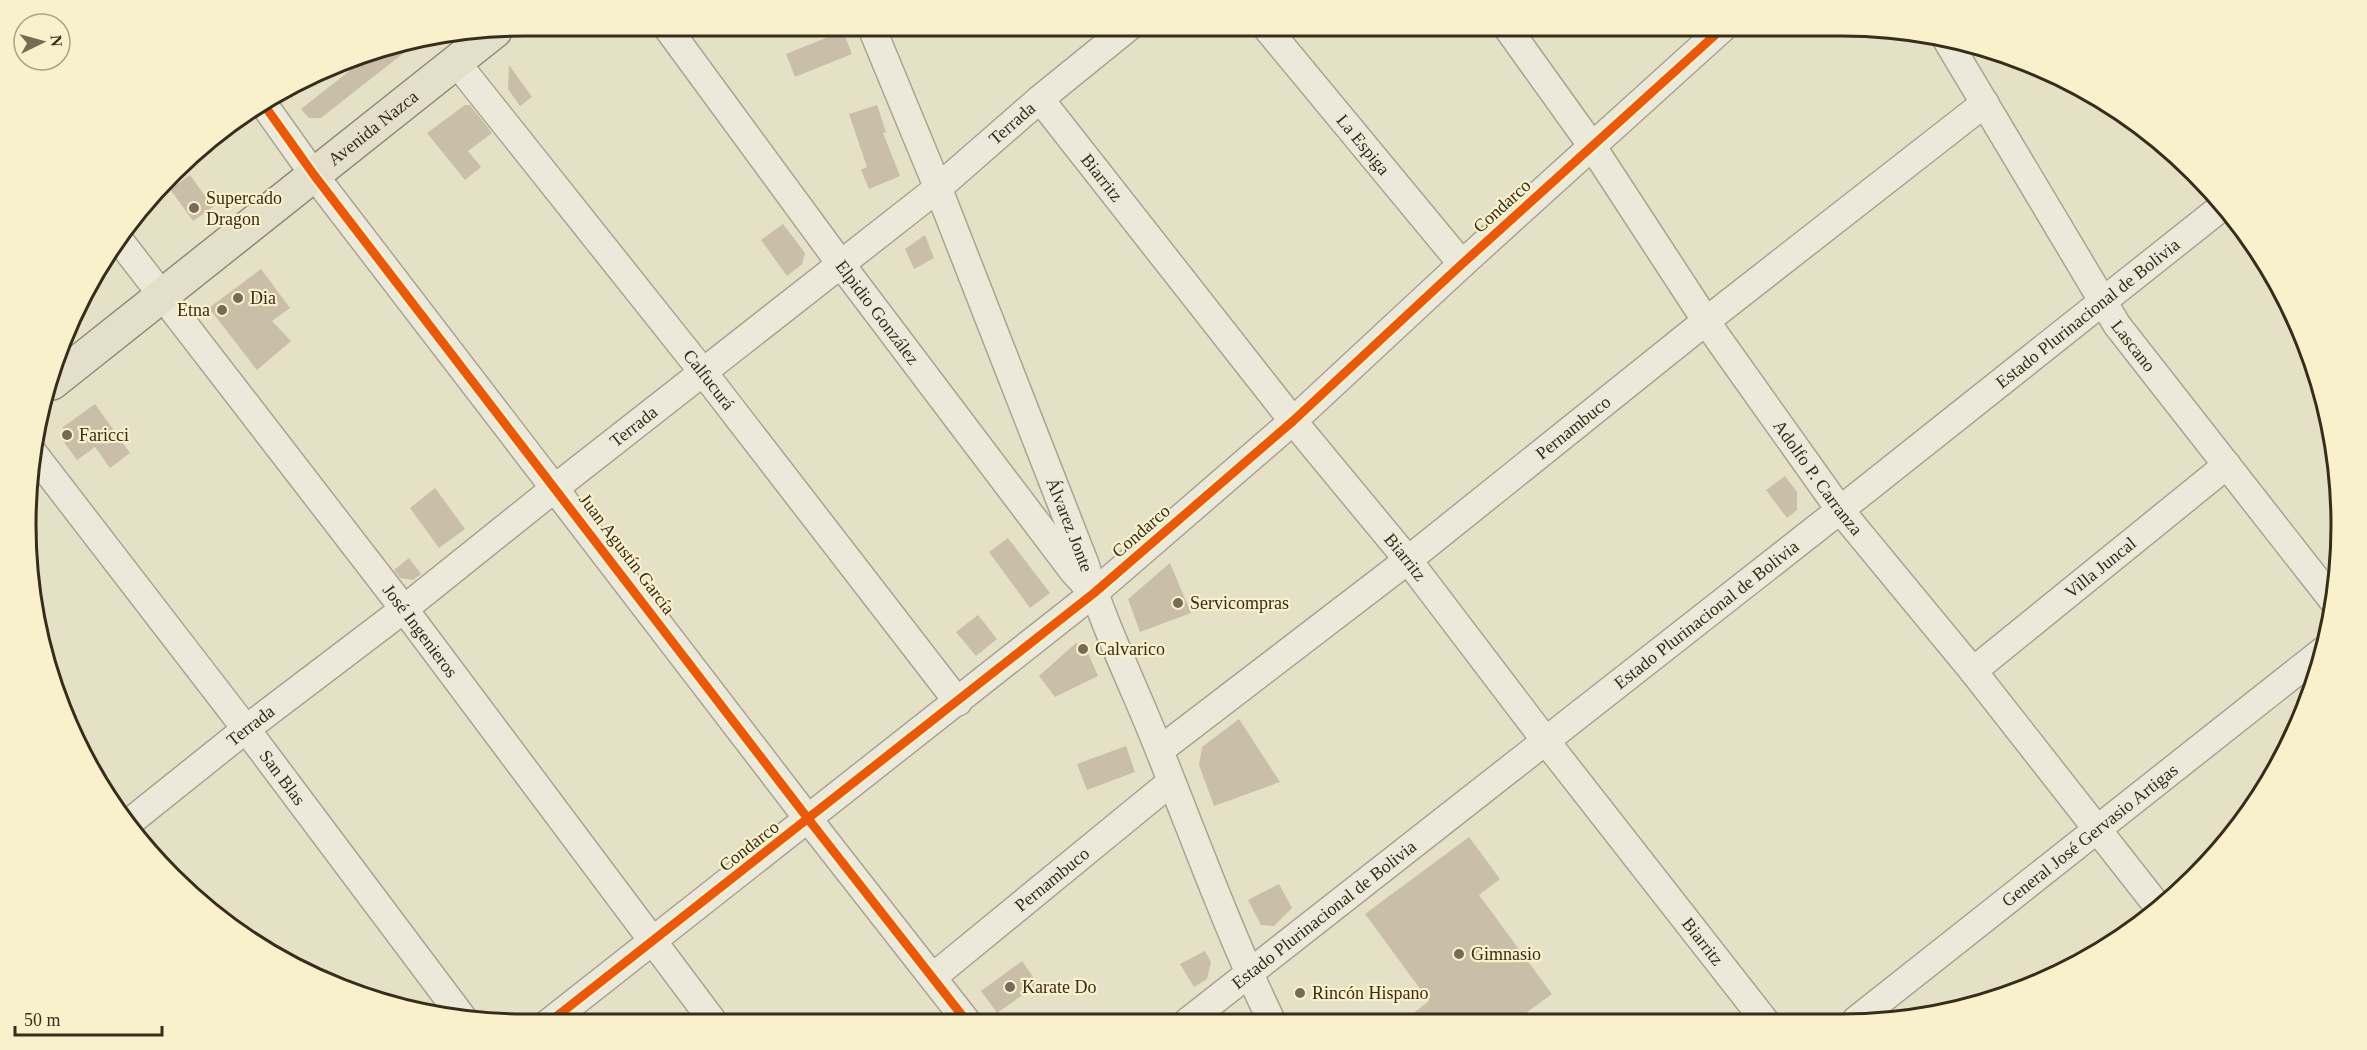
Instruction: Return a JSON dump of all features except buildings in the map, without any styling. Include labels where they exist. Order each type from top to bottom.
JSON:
[{"type":"main road","name":"Avenida Nazca","points":[[59,377],[487,38]]},
{"type":"street","name":"Elpidio González","points":[[673,36],[840,263],[1073,571],[1094,594]]},
{"type":"street","name":"Álvarez Jonte","points":[[876,36],[1085,564],[1094,594],[1160,750],[1248,973],[1268,1014]]},
{"type":"street","name":"Terrada","points":[[134,819],[938,188],[1040,99],[1118,36]]},
{"type":"street","name":"La Espiga","points":[[1273,36],[1462,264]]},
{"type":"street","name":"Adolfo P. Carranza","points":[[1513,36],[1592,146],[1706,321],[1840,510],[1973,671],[2154,901]]},
{"type":"street","name":"Condarco","points":[[560,1014],[1094,594],[1293,421],[1714,36]]},
{"type":"street","name":"Lascano","points":[[1952,49],[2117,325],[2326,592]]},
{"type":"street","name":"Calfucurá","points":[[456,62],[702,372],[958,702]]},
{"type":"street","name":"Biarritz","points":[[1040,99],[1293,421],[1408,560],[1545,740],[1760,1014]]},
{"type":"street","name":"Pernambuco","points":[[1160,750],[1408,560],[1706,321],[1984,103]]},
{"type":"street","name":"Juan Agustín García","points":[[267,110],[314,175],[809,820],[961,1014]]},
{"type":"street","name":"Estado Plurinacional de Bolivia","points":[[1197,1014],[1840,510],[2217,211]]},
{"type":"street","name":"José Ingenieros","points":[[123,246],[404,609],[708,1014]]},
{"type":"street","name":"San Blas","points":[[40,462],[246,729],[456,1009]]},
{"type":"street","name":"Villa Juncal","points":[[1973,671],[2227,465]]},
{"type":"street","name":"General José Gervasio Artigas","points":[[1865,1013],[2312,660]]},
{"type":"street","name":"Pernambuco","points":[[933,977],[1171,782]]},
{"type":"cycle path","points":[[560,1014],[1094,593],[1293,421],[1714,36]]},
{"type":"cycle path","points":[[267,110],[314,175],[809,820],[961,1014]]},
{"type":"place","name":"Supercado Dragon","points":[[194,208]]},
{"type":"place","name":"Dia","points":[[238,298]]},
{"type":"place","name":"Etna","points":[[222,310]]},
{"type":"place","name":"Faricci","points":[[67,435]]},
{"type":"place","name":"Servicompras","points":[[1178,603]]},
{"type":"place","name":"Calvarico","points":[[1083,649]]},
{"type":"place","name":"Gimnasio","points":[[1459,954]]},
{"type":"place","name":"Karate Do","points":[[1010,987]]},
{"type":"place","name":"Rincón Hispano","points":[[1300,993]]}]
